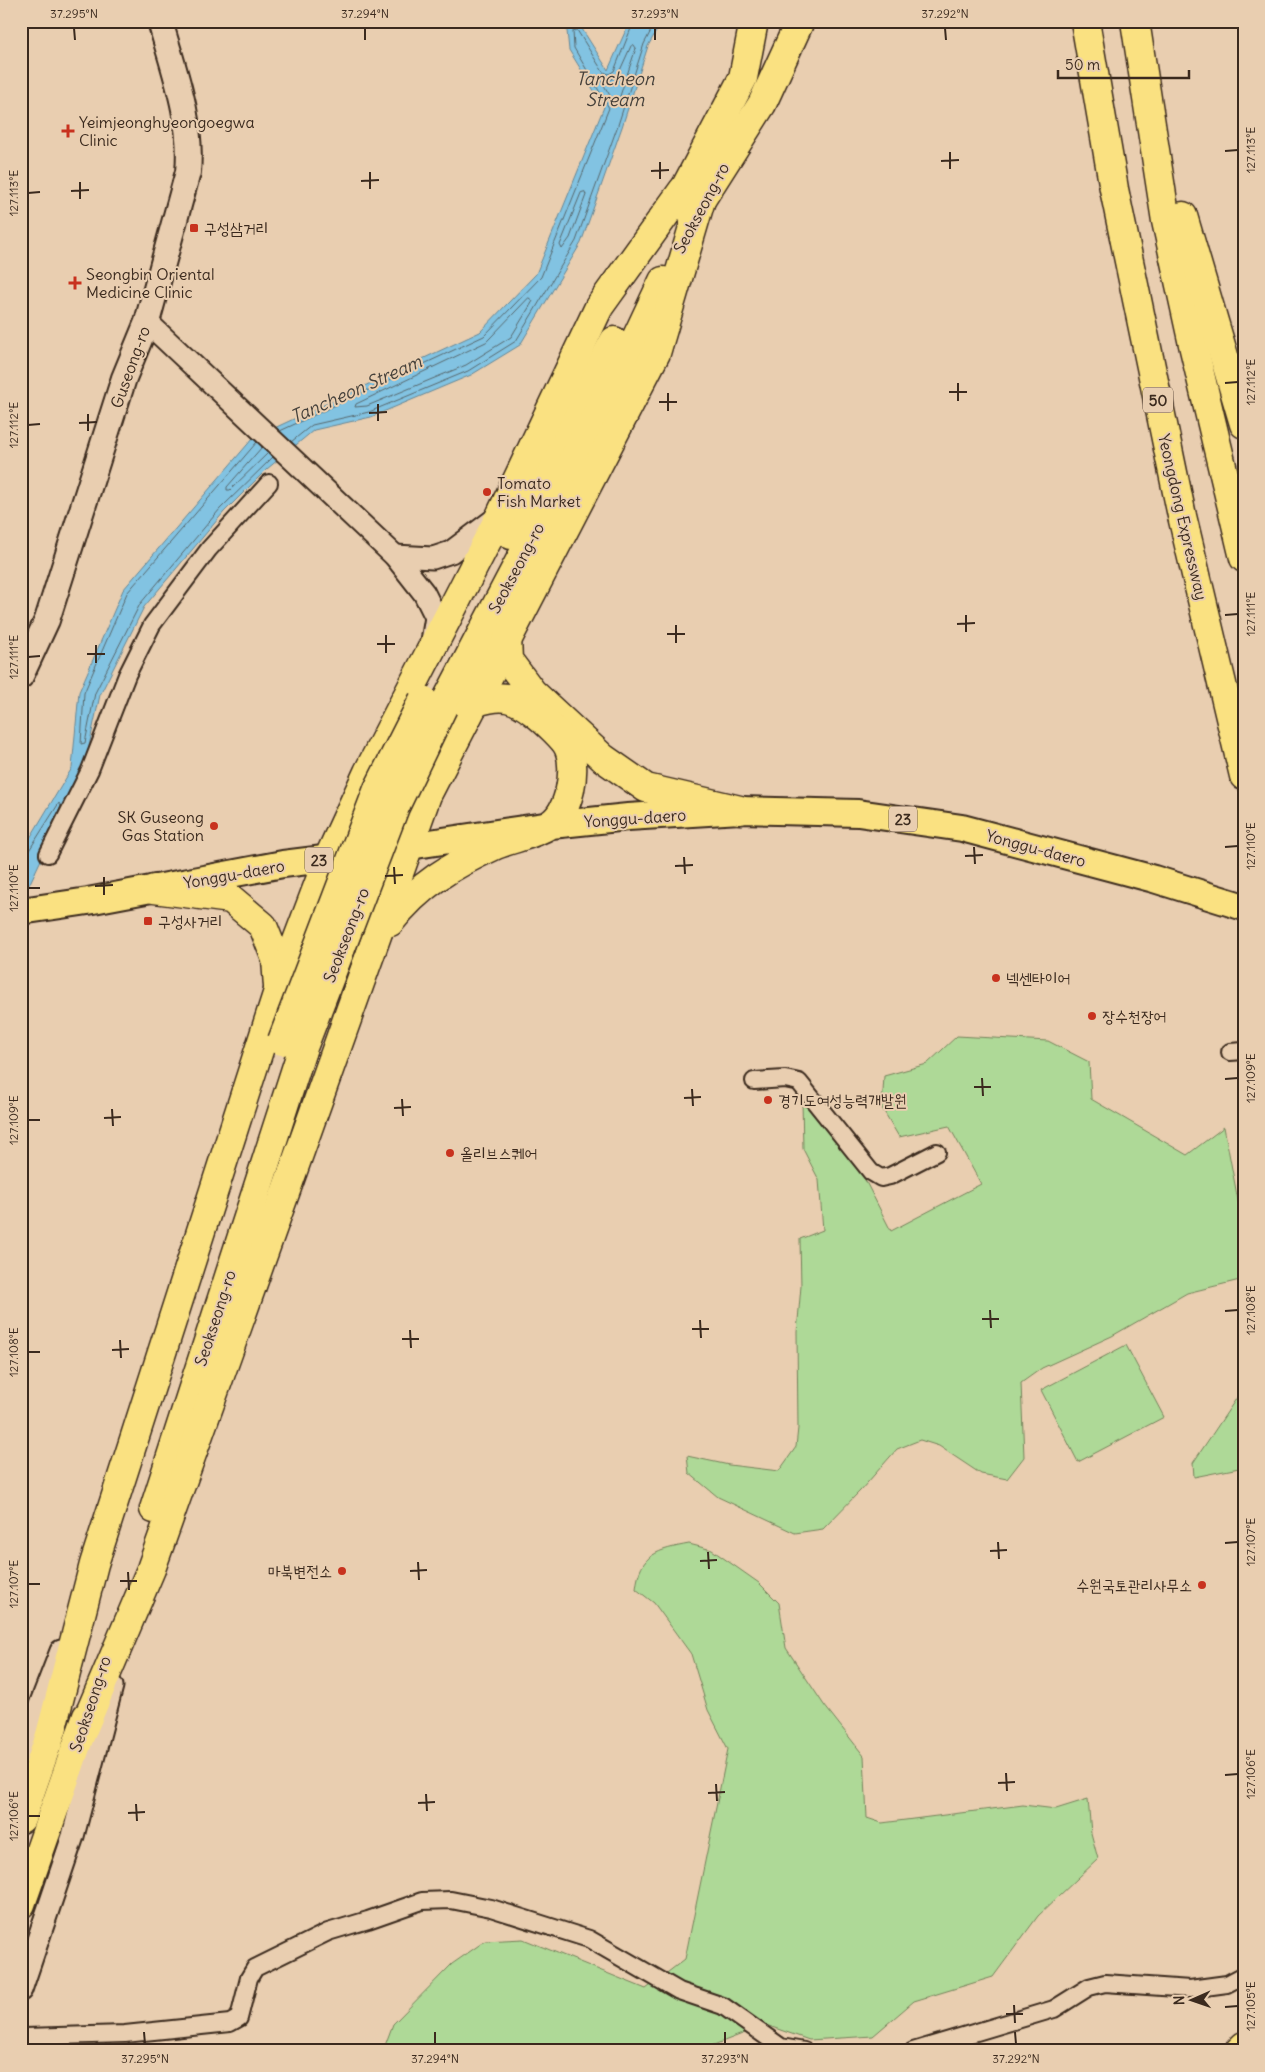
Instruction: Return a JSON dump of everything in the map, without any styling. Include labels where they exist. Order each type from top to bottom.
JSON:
[{"type":"highway","name":"Seokseong-ro","points":[[21,1819],[292,1045],[395,806],[434,704],[632,347],[692,195],[743,78],[754,21]]},
{"type":"highway","name":"Seokseong-ro","points":[[692,195],[762,104],[800,21]]},
{"type":"highway","name":"Yeongdong Expressway","points":[[1085,21],[1114,189],[1174,477],[1244,776]]},
{"type":"highway","points":[[1135,21],[1166,221],[1194,350],[1244,558]]},
{"type":"highway","points":[[1141,57],[1191,247],[1244,424]]},
{"type":"highway","points":[[48,1743],[94,1564],[278,991],[328,859],[368,772],[502,514],[599,307],[692,195]]},
{"type":"highway","points":[[81,1734],[151,1569],[411,846],[427,795],[656,353],[692,195]]},
{"type":"highway","points":[[507,638],[508,660],[532,692],[603,758],[646,788],[740,810]]},
{"type":"highway","points":[[369,961],[387,926],[408,899],[433,878],[496,845],[551,825],[568,801],[572,779],[569,748],[541,717],[520,701],[498,696],[476,702]]},
{"type":"highway","points":[[398,717],[397,740],[402,748],[411,754],[433,754],[455,743]]},
{"type":"highway","points":[[154,889],[231,899],[263,926],[276,959],[278,991]]},
{"type":"highway","points":[[278,991],[301,975],[314,981],[334,1000],[339,1010],[344,1031]]},
{"type":"highway","name":"Seokseong-ro","points":[[21,1904],[81,1734],[292,1045]]},
{"type":"highway","points":[[1239,2051],[1244,2046]]},
{"type":"main road","name":"Guseong-ro","points":[[21,676],[47,620],[124,378],[147,322],[188,172],[190,147],[188,123],[160,21]]},
{"type":"main road","name":"Yonggu-daero","points":[[21,911],[88,901],[284,864],[551,825],[628,817],[740,810],[858,813],[962,828],[1154,879],[1244,906]]},
{"type":"street","points":[[147,322],[395,556],[424,592],[436,617],[431,650]]},
{"type":"street","points":[[48,854],[90,770],[127,675],[152,625],[209,549],[269,483]]},
{"type":"street","points":[[395,556],[433,558],[451,552],[502,514]]},
{"type":"street","points":[[754,1081],[785,1079],[799,1082],[871,1172],[881,1178],[890,1176],[937,1152]]},
{"type":"street","points":[[21,1754],[94,1564]]},
{"type":"street","points":[[21,1990],[73,1836],[114,1679],[151,1569]]},
{"type":"street","points":[[25,2037],[124,2034],[230,2023],[239,2018],[249,1978],[255,1968],[328,1932],[368,1920],[422,1900],[451,1900],[491,1908],[589,1940],[679,1991],[723,2006],[781,2047],[804,2051]]},
{"type":"street","points":[[913,2051],[1054,2009],[1089,1987],[1105,1983],[1190,1989],[1227,1984],[1244,1975]]},
{"type":"green space","points":[[957,1036],[1048,1041],[1089,1062],[1091,1099],[1187,1155],[1224,1127],[1244,1232],[1244,1279],[1187,1293],[1112,1336],[1042,1368],[1021,1383],[1024,1457],[1007,1479],[981,1474],[939,1446],[920,1440],[897,1449],[823,1529],[795,1533],[718,1497],[689,1473],[687,1456],[729,1465],[779,1471],[796,1447],[798,1428],[797,1332],[801,1286],[800,1239],[823,1230],[819,1180],[803,1149],[802,1101],[862,1174],[891,1231],[981,1184],[949,1126],[899,1137],[882,1108],[884,1076],[927,1064]]},
{"type":"green space","points":[[1126,1345],[1164,1417],[1078,1462],[1041,1390]]},
{"type":"green space","points":[[1244,1387],[1244,1467],[1194,1477],[1193,1463]]},
{"type":"green space","points":[[689,1544],[712,1550],[759,1583],[779,1603],[786,1648],[824,1705],[864,1756],[867,1818],[882,1823],[1023,1805],[1056,1809],[1088,1799],[1091,1833],[1098,1859],[1038,1916],[993,1977],[914,2001],[873,2036],[809,2040],[766,2025],[711,2046],[709,2051],[383,2051],[393,2024],[452,1964],[485,1941],[523,1939],[646,1989],[685,1959],[728,1749],[708,1710],[691,1654],[654,1603],[636,1589],[642,1568],[652,1555],[660,1551]]},
{"type":"water","name":"Tancheon Stream","points":[[561,21],[577,21],[608,70],[630,21],[662,21],[648,46],[581,243],[520,345],[471,375],[371,417],[314,430],[267,469],[224,512],[144,607],[100,695],[84,769],[21,902],[21,853],[72,768],[79,692],[123,590],[253,438],[480,332],[536,274],[604,107],[569,50],[567,31]]},
{"type":"place","name":"Yeimjeonghyeongoegwa Clinic","points":[[68,131]]},
{"type":"place","name":"구성삼거리","points":[[194,228]]},
{"type":"place","name":"Seongbin Oriental Medicine Clinic","points":[[75,283]]},
{"type":"place","name":"Tomato Fish Market","points":[[487,492]]},
{"type":"place","name":"SK Guseong Gas Station","points":[[214,826]]},
{"type":"place","name":"구성사거리","points":[[148,921]]},
{"type":"place","name":"넥센타이어","points":[[996,978]]},
{"type":"place","name":"장수천장어","points":[[1092,1016]]},
{"type":"place","name":"경기도여성능력개발원","points":[[768,1100]]},
{"type":"place","name":"올리브스퀘어","points":[[450,1153]]},
{"type":"place","name":"마북변전소","points":[[342,1571]]},
{"type":"place","name":"수원국토관리사무소","points":[[1202,1585]]}]
